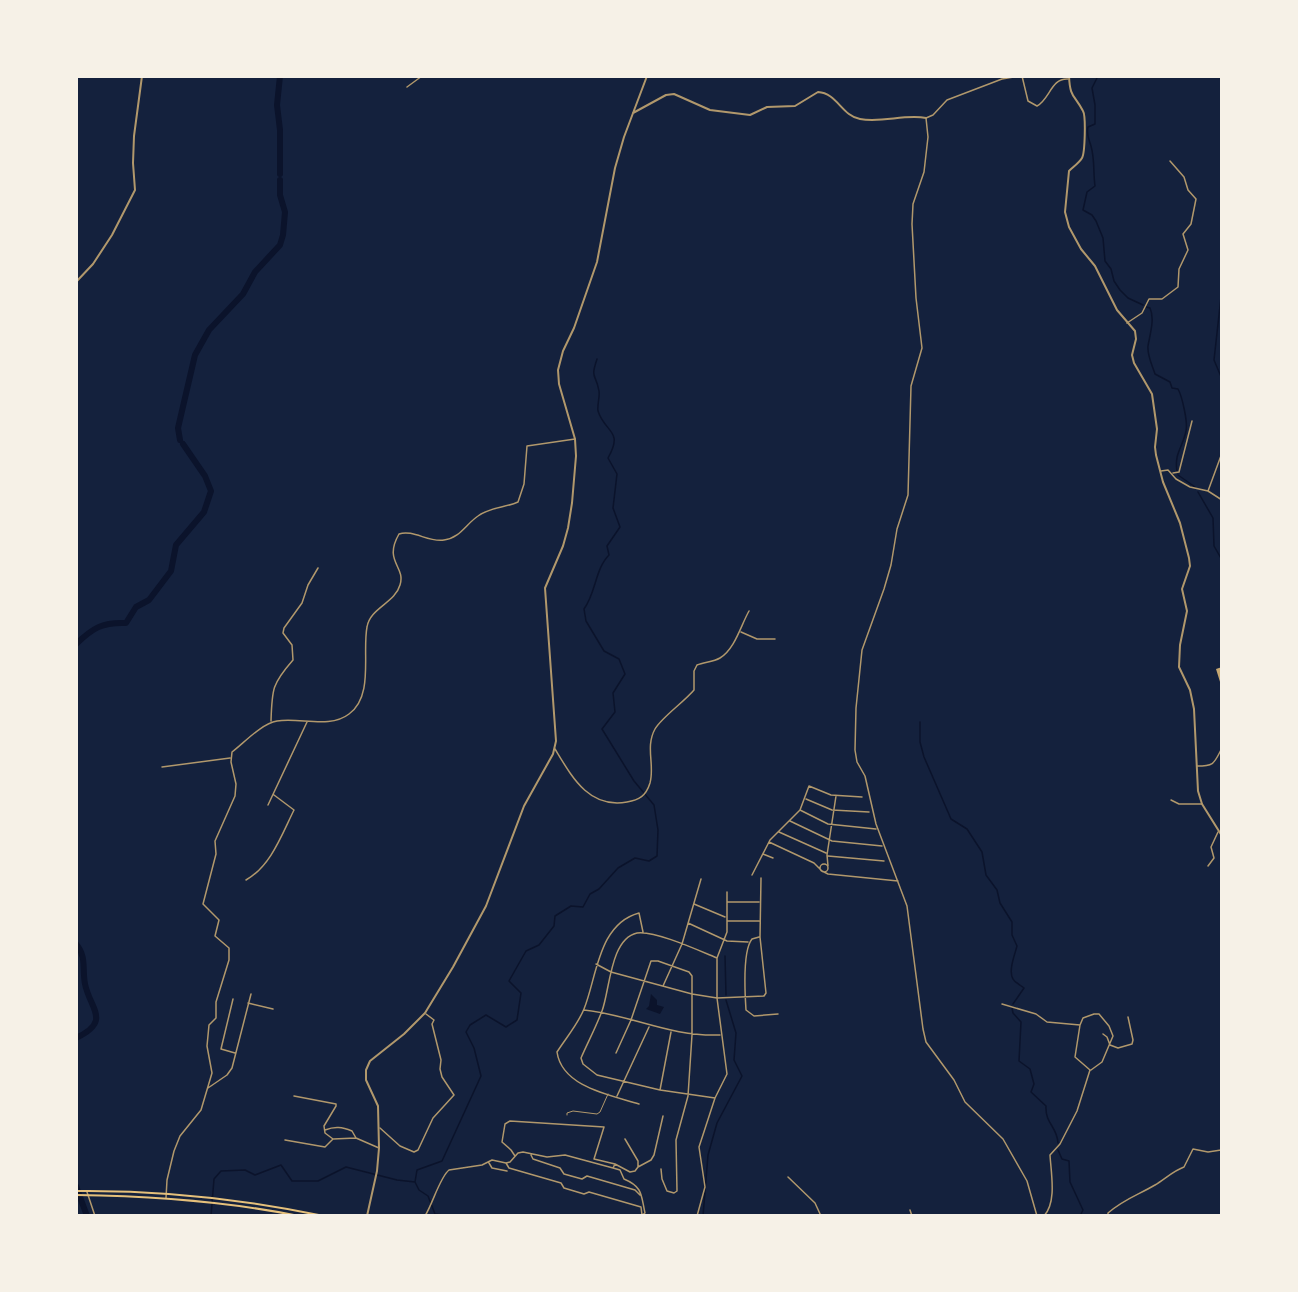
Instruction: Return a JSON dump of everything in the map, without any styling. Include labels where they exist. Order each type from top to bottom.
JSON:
[{"type":"main road","points":[[76,1193],[128,1191],[299,1215]]},
{"type":"main road","points":[[76,1193],[83,1195],[86,1192]]},
{"type":"main road","points":[[166,1196],[241,1201],[324,1215]]},
{"type":"street","points":[[76,282],[93,264],[112,235],[135,190],[134,136],[142,76]]},
{"type":"street","points":[[407,87],[422,76]]},
{"type":"street","points":[[367,1215],[376,1176],[379,1127],[378,1106],[366,1080],[366,1070],[370,1061],[404,1034],[425,1013],[462,951],[486,906],[524,806],[555,748],[545,588],[568,528],[575,480],[575,438],[559,384],[558,370],[597,262],[615,168],[647,76]]},
{"type":"street","points":[[633,113],[666,95],[674,94],[711,110],[750,115],[767,107],[795,106],[818,92],[828,94],[847,114],[861,119],[926,118],[933,115],[947,100],[1002,79],[1020,76],[1028,101],[1037,106],[1045,101],[1056,82],[1069,78],[1071,96],[1083,111],[1086,120],[1083,134],[1085,152],[1081,160],[1069,171],[1065,212],[1069,227],[1081,249],[1095,266],[1117,310],[1135,330],[1137,339],[1132,356],[1152,394],[1156,429],[1155,447],[1163,482],[1180,523],[1190,566],[1182,589],[1187,611],[1180,645],[1179,667],[1190,690],[1194,709],[1198,791],[1202,804],[1221,836]]},
{"type":"street","points":[[926,118],[928,138],[924,172],[913,204],[912,224],[916,298],[922,348],[911,386],[908,495],[897,529],[884,589],[862,650],[856,708],[855,756],[865,776],[876,824],[908,906],[916,982],[926,1042],[954,1080],[965,1102],[1003,1139],[1027,1181],[1037,1215]]},
{"type":"street","points":[[1127,323],[1142,313],[1149,299],[1162,299],[1178,287],[1179,269],[1188,250],[1183,234],[1191,224],[1196,199],[1188,190],[1184,177],[1170,161]]},
{"type":"street","points":[[1179,472],[1192,421]]},
{"type":"street","points":[[166,1196],[169,1172],[180,1136],[201,1110],[212,1073],[207,1046],[209,1025],[216,1018],[216,1002],[230,954],[225,944],[215,936],[219,920],[203,904],[216,854],[214,841],[235,796],[236,784],[232,752],[271,723],[333,720],[344,717],[355,708],[364,686],[367,625],[375,612],[397,592],[401,582],[392,551],[399,534],[411,534],[437,541],[447,540],[462,531],[482,513],[518,502],[524,484],[527,446],[575,438]]},
{"type":"street","points":[[1208,491],[1221,453]]},
{"type":"street","points":[[1161,471],[1168,470],[1176,479],[1190,487],[1208,491],[1221,500]]},
{"type":"street","points":[[1172,474],[1183,472]]},
{"type":"street","points":[[271,723],[272,693],[277,679],[293,660],[292,645],[283,633],[284,628],[302,603],[308,585],[318,568]]},
{"type":"street","points":[[555,748],[576,783],[587,793],[615,804],[639,800],[646,792],[650,782],[650,744],[656,728],[694,690],[693,671],[697,665],[721,658],[740,631],[749,611]]},
{"type":"street","points":[[740,631],[757,639],[774,639]]},
{"type":"street","points":[[268,805],[307,721]]},
{"type":"street","points":[[1196,766],[1214,764],[1221,748]]},
{"type":"street","points":[[162,767],[231,758]]},
{"type":"street","points":[[752,876],[769,842],[800,810],[809,786],[836,795],[862,797]]},
{"type":"street","points":[[246,880],[258,873],[294,810],[274,795]]},
{"type":"street","points":[[821,871],[825,872],[828,867],[827,854],[836,795]]},
{"type":"street","points":[[805,798],[834,810],[869,812]]},
{"type":"street","points":[[1171,800],[1179,804],[1202,804]]},
{"type":"street","points":[[800,810],[832,825],[876,829]]},
{"type":"street","points":[[789,821],[829,840],[882,846]]},
{"type":"street","points":[[779,831],[827,854],[884,861]]},
{"type":"street","points":[[1208,866],[1214,858],[1211,847],[1219,832]]},
{"type":"street","points":[[769,842],[814,863],[821,871],[828,874],[900,881]]},
{"type":"street","points":[[762,854],[773,858]]},
{"type":"street","points":[[821,871],[827,854]]},
{"type":"street","points":[[822,864],[826,864],[834,874]]},
{"type":"street","points":[[596,964],[611,972],[692,994],[717,998],[764,996],[766,993],[760,937],[761,878]]},
{"type":"street","points":[[663,986],[682,944],[701,879]]},
{"type":"street","points":[[697,1215],[705,1187],[699,1147],[715,1098],[728,1074],[717,998],[717,958],[727,932],[727,892]]},
{"type":"street","points":[[727,902],[761,902]]},
{"type":"street","points":[[693,903],[727,919],[760,921]]},
{"type":"street","points":[[639,1104],[580,1083],[565,1072],[559,1062],[557,1052],[584,1010],[598,957],[610,936],[622,922],[639,912],[643,933]]},
{"type":"street","points":[[687,922],[724,939],[749,942],[760,937]]},
{"type":"street","points":[[715,1098],[660,1090],[597,1075],[583,1064],[581,1058],[602,1012],[611,972],[622,944],[633,935],[643,933],[682,944],[717,958]]},
{"type":"street","points":[[749,942],[746,1010],[750,1015],[778,1014]]},
{"type":"street","points":[[616,1053],[631,1020],[651,961],[672,965],[689,972],[692,976],[692,1035],[688,1095],[676,1140],[677,1191],[674,1193],[667,1191],[661,1169]]},
{"type":"street","points":[[207,1089],[232,1068],[250,994]]},
{"type":"street","points":[[233,999],[221,1049],[236,1053]]},
{"type":"street","points":[[248,1003],[273,1009]]},
{"type":"street","points":[[1002,1004],[1036,1014],[1047,1022],[1080,1025]]},
{"type":"street","points":[[584,1010],[602,1012],[671,1032],[722,1035]]},
{"type":"street","points":[[379,1127],[400,1146],[414,1152],[418,1150],[433,1118],[454,1095],[442,1077],[441,1060],[432,1024],[434,1020],[425,1013]]},
{"type":"street","points":[[1044,1215],[1049,1210],[1052,1191],[1050,1155],[1060,1144],[1077,1111],[1090,1070],[1102,1062],[1110,1045],[1112,1032],[1099,1014],[1083,1018],[1080,1025],[1075,1057],[1090,1070]]},
{"type":"street","points":[[1103,1034],[1110,1045],[1118,1048],[1133,1042],[1128,1017]]},
{"type":"street","points":[[616,1097],[649,1026]]},
{"type":"street","points":[[660,1090],[671,1032]]},
{"type":"street","points":[[294,1096],[336,1104],[324,1126],[327,1135],[333,1139],[356,1138],[379,1148]]},
{"type":"street","points":[[515,1156],[511,1149],[502,1142],[505,1124],[510,1121],[604,1127],[594,1159],[621,1166],[630,1172],[635,1171],[651,1160],[654,1155],[663,1116]]},
{"type":"street","points":[[325,1130],[334,1127],[345,1128],[352,1131],[356,1138]]},
{"type":"street","points":[[285,1140],[325,1147],[333,1139]]},
{"type":"street","points":[[625,1139],[638,1161],[638,1167]]},
{"type":"street","points":[[1108,1215],[1119,1203],[1184,1167],[1193,1149],[1208,1152],[1221,1149],[1221,1162]]},
{"type":"street","points":[[425,1215],[449,1170],[488,1163],[492,1160],[506,1163],[523,1152],[547,1157],[565,1155],[620,1170],[624,1179],[636,1184],[645,1213],[644,1215],[641,1207],[589,1192],[584,1194],[564,1188],[561,1183],[509,1168],[506,1163]]},
{"type":"street","points":[[530,1154],[533,1159],[560,1168],[564,1174],[582,1179],[587,1176],[635,1190],[641,1196]]},
{"type":"street","points":[[488,1163],[492,1167],[507,1171]]},
{"type":"street","points":[[614,1168],[615,1164]]},
{"type":"street","points":[[788,1177],[815,1203],[820,1215]]},
{"type":"street","points":[[86,1192],[95,1215]]},
{"type":"street","points":[[910,1210],[912,1215]]},
{"type":"lane","points":[[567,1115],[573,1111],[597,1114],[608,1094]]},
{"type":"water","points":[[651,994],[657,1000],[657,1005],[664,1007],[660,1014],[646,1009],[649,1006]]},
{"type":"building","points":[[1222,667],[1222,685],[1221,685],[1216,669]]},
{"type":"waterway","points":[[280,76],[277,105],[280,130],[280,174]]},
{"type":"waterway","points":[[1098,76],[1092,88],[1095,124],[1088,127],[1087,132],[1093,156],[1095,186],[1087,192],[1083,210],[1092,215],[1096,221],[1103,238],[1105,261],[1111,269],[1114,281],[1128,298],[1143,305]]},
{"type":"waterway","points":[[180,440],[178,428],[195,355],[209,330],[243,294],[255,272],[280,245],[285,212],[280,195],[280,180]]},
{"type":"waterway","points":[[1222,288],[1214,360],[1222,379]]},
{"type":"waterway","points":[[1146,307],[1150,308],[1152,317],[1148,349],[1155,374],[1170,382],[1172,388],[1178,389],[1184,409],[1186,431],[1178,455],[1177,471]]},
{"type":"waterway","points":[[211,1216],[214,1179],[221,1171],[245,1170],[255,1175],[281,1165],[292,1181],[318,1181],[346,1167],[397,1180],[415,1182],[417,1170],[442,1161],[481,1076],[474,1048],[466,1032],[470,1025],[486,1015],[506,1027],[517,1020],[521,993],[509,981],[526,951],[539,945],[554,926],[555,916],[571,906],[583,907],[590,894],[599,889],[618,868],[635,858],[649,861],[657,856],[658,830],[654,805],[634,781],[602,729],[615,712],[613,693],[625,674],[619,659],[604,651],[586,621],[584,609],[601,567],[609,555],[607,546],[620,527],[613,508],[617,474],[608,458],[614,437],[598,411],[599,391],[594,374],[597,359]]},
{"type":"waterway","points":[[76,644],[98,627],[126,623],[136,607],[149,600],[171,571],[176,545],[204,512],[211,491],[205,476],[183,444]]},
{"type":"waterway","points":[[1178,475],[1195,487]]},
{"type":"waterway","points":[[1198,492],[1213,518],[1214,546],[1222,560]]},
{"type":"waterway","points":[[920,722],[920,742],[924,757],[951,819],[967,829],[982,852],[986,875],[997,890],[1000,903],[1012,922],[1012,935],[1017,946],[1011,972],[1015,982],[1024,988],[1013,1004]]},
{"type":"waterway","points":[[76,944],[83,958],[85,984],[96,1014],[93,1026],[76,1038]]},
{"type":"waterway","points":[[725,956],[726,995]]},
{"type":"waterway","points":[[703,1216],[708,1155],[717,1123],[742,1076],[734,1060],[736,1033],[726,1000]]},
{"type":"waterway","points":[[1012,1008],[1013,1013],[1021,1022],[1019,1061],[1030,1069],[1034,1084],[1031,1092],[1046,1106],[1047,1117],[1056,1133],[1058,1143]]},
{"type":"waterway","points":[[1058,1150],[1062,1159],[1069,1161],[1070,1182],[1083,1210],[1080,1216]]},
{"type":"waterway","points":[[415,1182],[419,1190],[428,1196],[435,1214],[450,1216]]},
{"type":"waterway","points":[[76,1186],[87,1216]]}]
